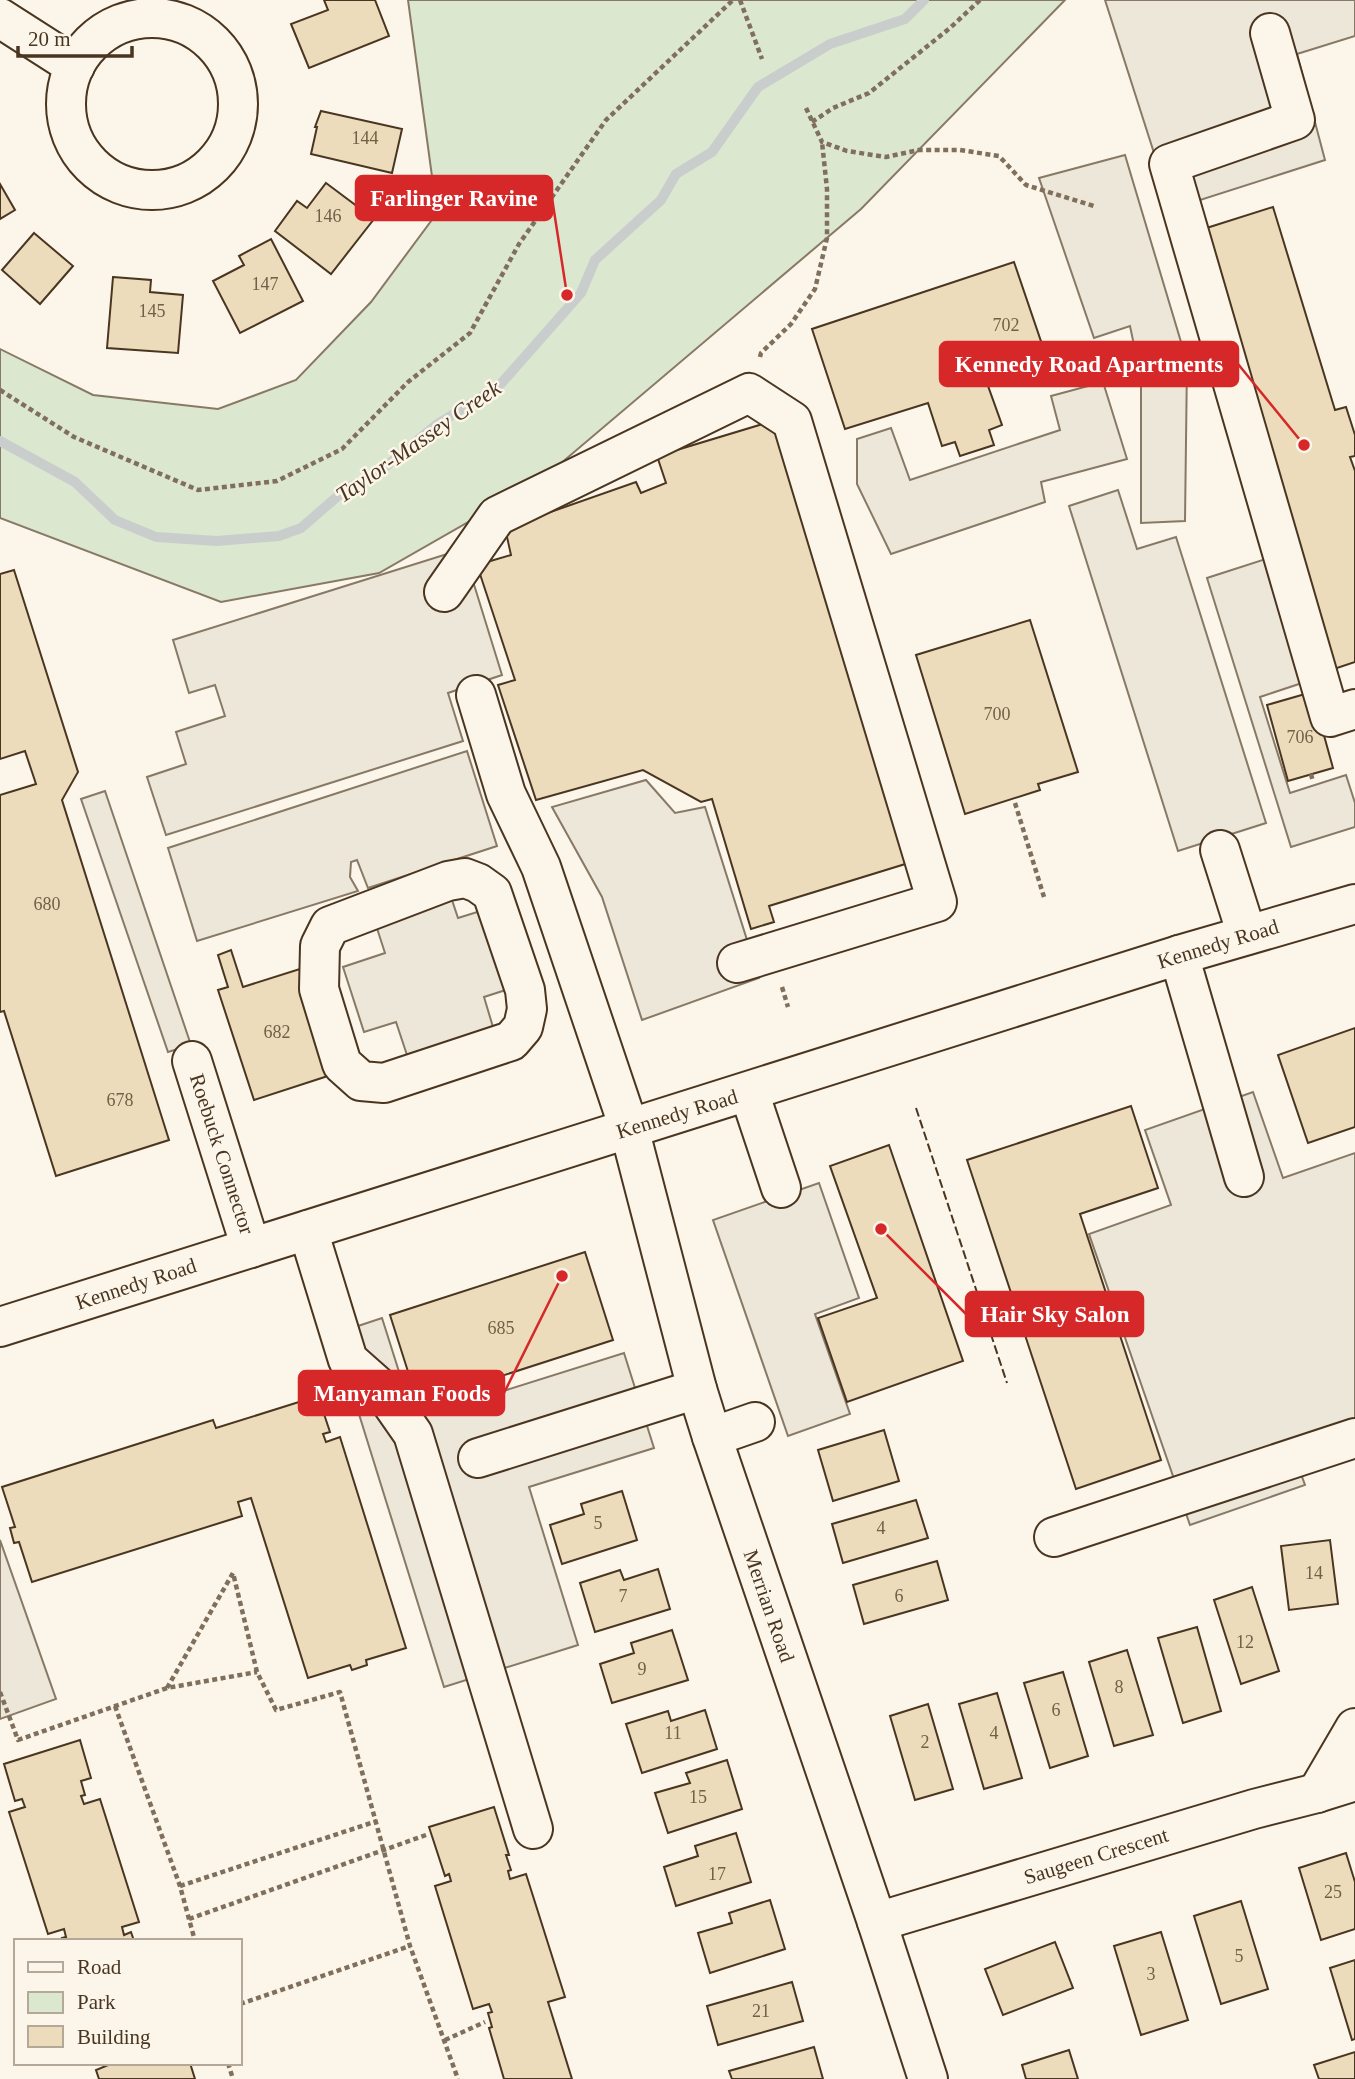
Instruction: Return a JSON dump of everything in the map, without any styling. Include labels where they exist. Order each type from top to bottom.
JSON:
[{"type":"street","points":[[0,18],[75,66]]},
{"type":"street","points":[[139,19],[166,19],[192,27],[215,44],[230,66],[239,93],[238,121],[228,146],[210,170],[184,185],[156,191],[126,188],[100,174],[80,152],[68,125],[66,95],[75,66],[90,44],[112,27],[139,19]]},
{"type":"street","points":[[1270,33],[1295,120],[1169,164],[1330,717],[1355,709]]},
{"type":"street","points":[[444,592],[497,516],[749,393],[792,421],[937,902],[737,963]]},
{"type":"street","name":"Merrian Road","points":[[476,695],[506,794],[541,867],[629,1128],[712,1437],[928,2079]]},
{"type":"street","points":[[1220,850],[1247,935]]},
{"type":"street","points":[[465,878],[478,883],[492,893],[525,990],[527,1009],[523,1027],[511,1041],[384,1083],[361,1081],[342,1064],[319,989],[320,946],[330,926],[448,881],[465,878]]},
{"type":"street","name":"Kennedy Road","points":[[0,1327],[1179,955],[1355,904]]},
{"type":"street","points":[[1179,955],[1244,1177]]},
{"type":"street","name":"Roebuck Connector","points":[[192,1061],[251,1248]]},
{"type":"street","points":[[749,1092],[781,1188]]},
{"type":"street","points":[[308,1230],[348,1360],[383,1391],[412,1434],[533,1829]]},
{"type":"street","points":[[478,1458],[697,1389]]},
{"type":"street","points":[[712,1437],[755,1422]]},
{"type":"street","points":[[1054,1537],[1355,1438]]},
{"type":"street","points":[[1317,1794],[1355,1728]]},
{"type":"street","name":"Saugeen Crescent","points":[[877,1922],[1355,1781]]},
{"type":"path","points":[[0,390],[74,437],[198,490],[277,481],[342,449],[408,382],[470,333],[519,244],[606,120],[733,0]]},
{"type":"path","points":[[740,0],[762,59]]},
{"type":"path","points":[[812,122],[834,108],[869,93],[950,28],[980,0]]},
{"type":"path","points":[[749,393],[761,353],[791,324],[815,289],[827,238],[827,189],[821,142],[806,108]]},
{"type":"path","points":[[821,142],[847,151],[886,158],[919,150],[960,150],[999,156],[1026,185],[1094,206]]},
{"type":"path","points":[[1311,774],[1313,782]]},
{"type":"path","points":[[1015,803],[1044,897]]},
{"type":"path","points":[[167,1688],[233,1573],[257,1672],[276,1710],[340,1692],[410,1946],[458,2079]]},
{"type":"path","points":[[0,1692],[18,1740],[167,1688],[257,1672]]},
{"type":"path","points":[[115,1706],[180,1886],[195,1939]]},
{"type":"path","points":[[180,1886],[377,1821]]},
{"type":"path","points":[[190,1919],[426,1835]]},
{"type":"path","points":[[242,2003],[410,1946]]},
{"type":"path","points":[[444,2039],[485,2022]]},
{"type":"green space","points":[[408,0],[1065,0],[861,209],[540,481],[379,573],[221,602],[0,518],[0,349],[93,395],[218,409],[296,380],[371,302],[437,213]]},
{"type":"shaded area","points":[[1105,0],[1355,0],[1355,36],[1297,54],[1325,160],[1172,209]]},
{"type":"shaded area","points":[[1125,155],[1187,362],[1185,521],[1141,523],[1141,378],[1130,326],[1094,338],[1039,178]]},
{"type":"shaded area","points":[[1103,382],[1127,459],[1041,482],[1045,502],[891,554],[857,484],[857,439],[891,428],[910,480],[1060,430],[1051,396]]},
{"type":"shaded area","points":[[1118,490],[1137,549],[1176,537],[1266,823],[1178,851],[1069,506]]},
{"type":"shaded area","points":[[463,549],[502,675],[448,693],[463,741],[166,835],[147,777],[186,764],[176,732],[225,716],[215,685],[189,693],[173,640]]},
{"type":"shaded area","points":[[1272,557],[1311,680],[1260,697],[1290,793],[1346,775],[1355,803],[1355,827],[1291,847],[1207,578]]},
{"type":"shaded area","points":[[467,751],[497,846],[368,888],[357,860],[351,862],[350,877],[358,891],[197,941],[168,848]]},
{"type":"shaded area","points":[[646,780],[675,813],[705,807],[759,978],[642,1020],[602,897],[552,807]]},
{"type":"shaded area","points":[[105,791],[191,1045],[168,1052],[81,799]]},
{"type":"shaded area","points":[[449,891],[458,918],[487,909],[512,988],[484,997],[493,1027],[407,1055],[396,1022],[364,1032],[343,967],[385,953],[373,916]]},
{"type":"shaded area","points":[[1253,1092],[1283,1178],[1355,1153],[1355,1433],[1294,1455],[1305,1485],[1190,1525],[1089,1234],[1171,1205],[1145,1130]]},
{"type":"shaded area","points":[[819,1183],[859,1298],[815,1314],[850,1414],[788,1436],[713,1220]]},
{"type":"shaded area","points":[[382,1318],[414,1419],[624,1353],[654,1448],[529,1487],[578,1645],[444,1687],[334,1334]]},
{"type":"shaded area","points":[[0,1540],[56,1699],[0,1719]]},
{"type":"building","points":[[324,0],[375,0],[389,36],[309,68],[291,24],[328,10]]},
{"type":"building","points":[[321,111],[402,129],[392,173],[311,154],[315,127]]},
{"type":"building","points":[[326,183],[374,219],[331,274],[275,231],[297,201],[307,208]]},
{"type":"building","points":[[0,184],[15,210],[0,219]]},
{"type":"building","points":[[1273,207],[1335,410],[1346,407],[1355,435],[1355,456],[1350,457],[1355,471],[1355,662],[1334,669],[1194,232]]},
{"type":"building","points":[[34,233],[73,266],[40,304],[2,270]]},
{"type":"building","points":[[271,239],[303,301],[240,333],[213,281],[244,265],[239,256]]},
{"type":"building","points":[[1014,262],[1048,362],[987,383],[1002,425],[989,430],[994,445],[960,456],[955,442],[942,446],[928,403],[845,429],[812,329]]},
{"type":"building","points":[[113,277],[151,280],[150,292],[183,295],[178,353],[107,348]]},
{"type":"building","points":[[766,423],[790,450],[915,861],[769,906],[774,922],[751,929],[712,799],[701,802],[643,770],[536,800],[498,685],[515,680],[477,565],[511,555],[505,528],[636,482],[641,493],[666,483],[657,456]]},
{"type":"building","points":[[14,570],[78,772],[62,800],[169,1140],[56,1176],[4,1011],[0,1012],[0,795],[36,784],[25,751],[0,759],[0,574]]},
{"type":"building","points":[[1030,620],[1078,772],[1038,784],[1040,790],[965,814],[916,655]]},
{"type":"building","points":[[1312,692],[1333,768],[1288,781],[1267,705]]},
{"type":"building","points":[[231,950],[243,987],[303,968],[337,1073],[254,1100],[218,990],[228,987],[218,955]]},
{"type":"building","points":[[1355,1028],[1355,1127],[1308,1143],[1278,1055]]},
{"type":"building","points":[[1131,1106],[1158,1188],[1080,1214],[1161,1460],[1076,1489],[967,1160]]},
{"type":"building","points":[[889,1145],[963,1361],[847,1402],[818,1318],[877,1298],[830,1166]]},
{"type":"building","points":[[585,1252],[613,1340],[418,1403],[390,1315]]},
{"type":"building","points":[[318,1396],[330,1432],[323,1434],[326,1442],[340,1437],[406,1648],[366,1660],[367,1665],[352,1670],[350,1665],[308,1678],[251,1498],[238,1502],[242,1516],[32,1582],[19,1542],[14,1543],[10,1528],[15,1527],[2,1487],[213,1420],[216,1428]]},
{"type":"building","points":[[884,1430],[899,1481],[833,1501],[818,1450]]},
{"type":"building","points":[[622,1491],[637,1540],[562,1564],[550,1525],[584,1514],[581,1504]]},
{"type":"building","points":[[916,1500],[928,1538],[843,1563],[832,1524]]},
{"type":"building","points":[[1330,1540],[1338,1604],[1289,1610],[1281,1546]]},
{"type":"building","points":[[937,1561],[948,1600],[864,1624],[853,1585]]},
{"type":"building","points":[[658,1569],[670,1609],[595,1632],[580,1583],[620,1570],[624,1580]]},
{"type":"building","points":[[1252,1587],[1279,1671],[1241,1684],[1214,1600]]},
{"type":"building","points":[[1197,1627],[1221,1711],[1183,1723],[1158,1638]]},
{"type":"building","points":[[672,1630],[688,1680],[612,1703],[600,1664],[634,1653],[631,1643]]},
{"type":"building","points":[[1127,1650],[1153,1735],[1114,1746],[1089,1662]]},
{"type":"building","points":[[1063,1672],[1088,1756],[1050,1768],[1024,1683]]},
{"type":"building","points":[[997,1693],[1022,1778],[984,1789],[959,1704]]},
{"type":"building","points":[[928,1704],[953,1789],[915,1800],[890,1716]]},
{"type":"building","points":[[705,1710],[717,1749],[642,1773],[626,1724],[668,1711],[671,1721]]},
{"type":"building","points":[[80,1740],[91,1778],[81,1781],[85,1795],[81,1796],[84,1804],[100,1799],[139,1922],[122,1927],[124,1935],[131,1932],[133,1939],[62,1939],[66,1937],[64,1929],[48,1934],[9,1812],[25,1807],[22,1799],[15,1801],[4,1764]]},
{"type":"building","points":[[727,1760],[742,1809],[668,1833],[655,1793],[690,1783],[686,1773]]},
{"type":"building","points":[[494,1807],[509,1855],[506,1855],[511,1870],[508,1871],[510,1879],[526,1874],[565,1997],[548,2002],[572,2079],[504,2079],[489,2028],[492,2027],[488,2013],[492,2012],[489,2004],[473,2009],[435,1886],[451,1881],[449,1874],[445,1876],[429,1827]]},
{"type":"building","points":[[736,1833],[751,1882],[676,1906],[664,1867],[698,1856],[695,1846]]},
{"type":"building","points":[[1346,1853],[1355,1882],[1355,1929],[1321,1940],[1299,1868]]},
{"type":"building","points":[[770,1900],[785,1949],[710,1973],[698,1933],[732,1923],[729,1913]]},
{"type":"building","points":[[1241,1901],[1268,1989],[1221,2004],[1194,1916]]},
{"type":"building","points":[[1161,1932],[1188,2020],[1141,2035],[1114,1946]]},
{"type":"building","points":[[1055,1942],[1073,1988],[1003,2015],[985,1969]]},
{"type":"building","points":[[1355,1960],[1355,2039],[1352,2040],[1330,1968]]},
{"type":"building","points":[[792,1982],[803,2021],[718,2045],[707,2006]]},
{"type":"building","points":[[814,2047],[823,2079],[732,2079],[729,2071]]},
{"type":"building","points":[[1069,2050],[1078,2079],[1026,2079],[1022,2065]]},
{"type":"building","points":[[1355,2052],[1355,2079],[1319,2079],[1314,2065]]},
{"type":"building","points":[[108,2065],[191,2065],[195,2079],[99,2079],[96,2070]]},
{"type":"waterway","name":"Taylor-Massey Creek","points":[[0,441],[75,482],[115,520],[156,537],[217,541],[279,536],[301,528],[346,489],[379,472],[436,425],[499,386],[581,293],[595,260],[661,200],[676,174],[712,152],[758,87],[830,44],[905,19],[924,0]]},
{"type":"fence","points":[[916,1108],[1007,1383]]},
{"type":"place","name":"Farlinger Ravine","points":[[567,295]]},
{"type":"place","name":"Kennedy Road Apartments","points":[[1304,445]]},
{"type":"place","name":"Hair Sky Salon","points":[[881,1229]]},
{"type":"place","name":"Manyaman Foods","points":[[562,1276]]}]
